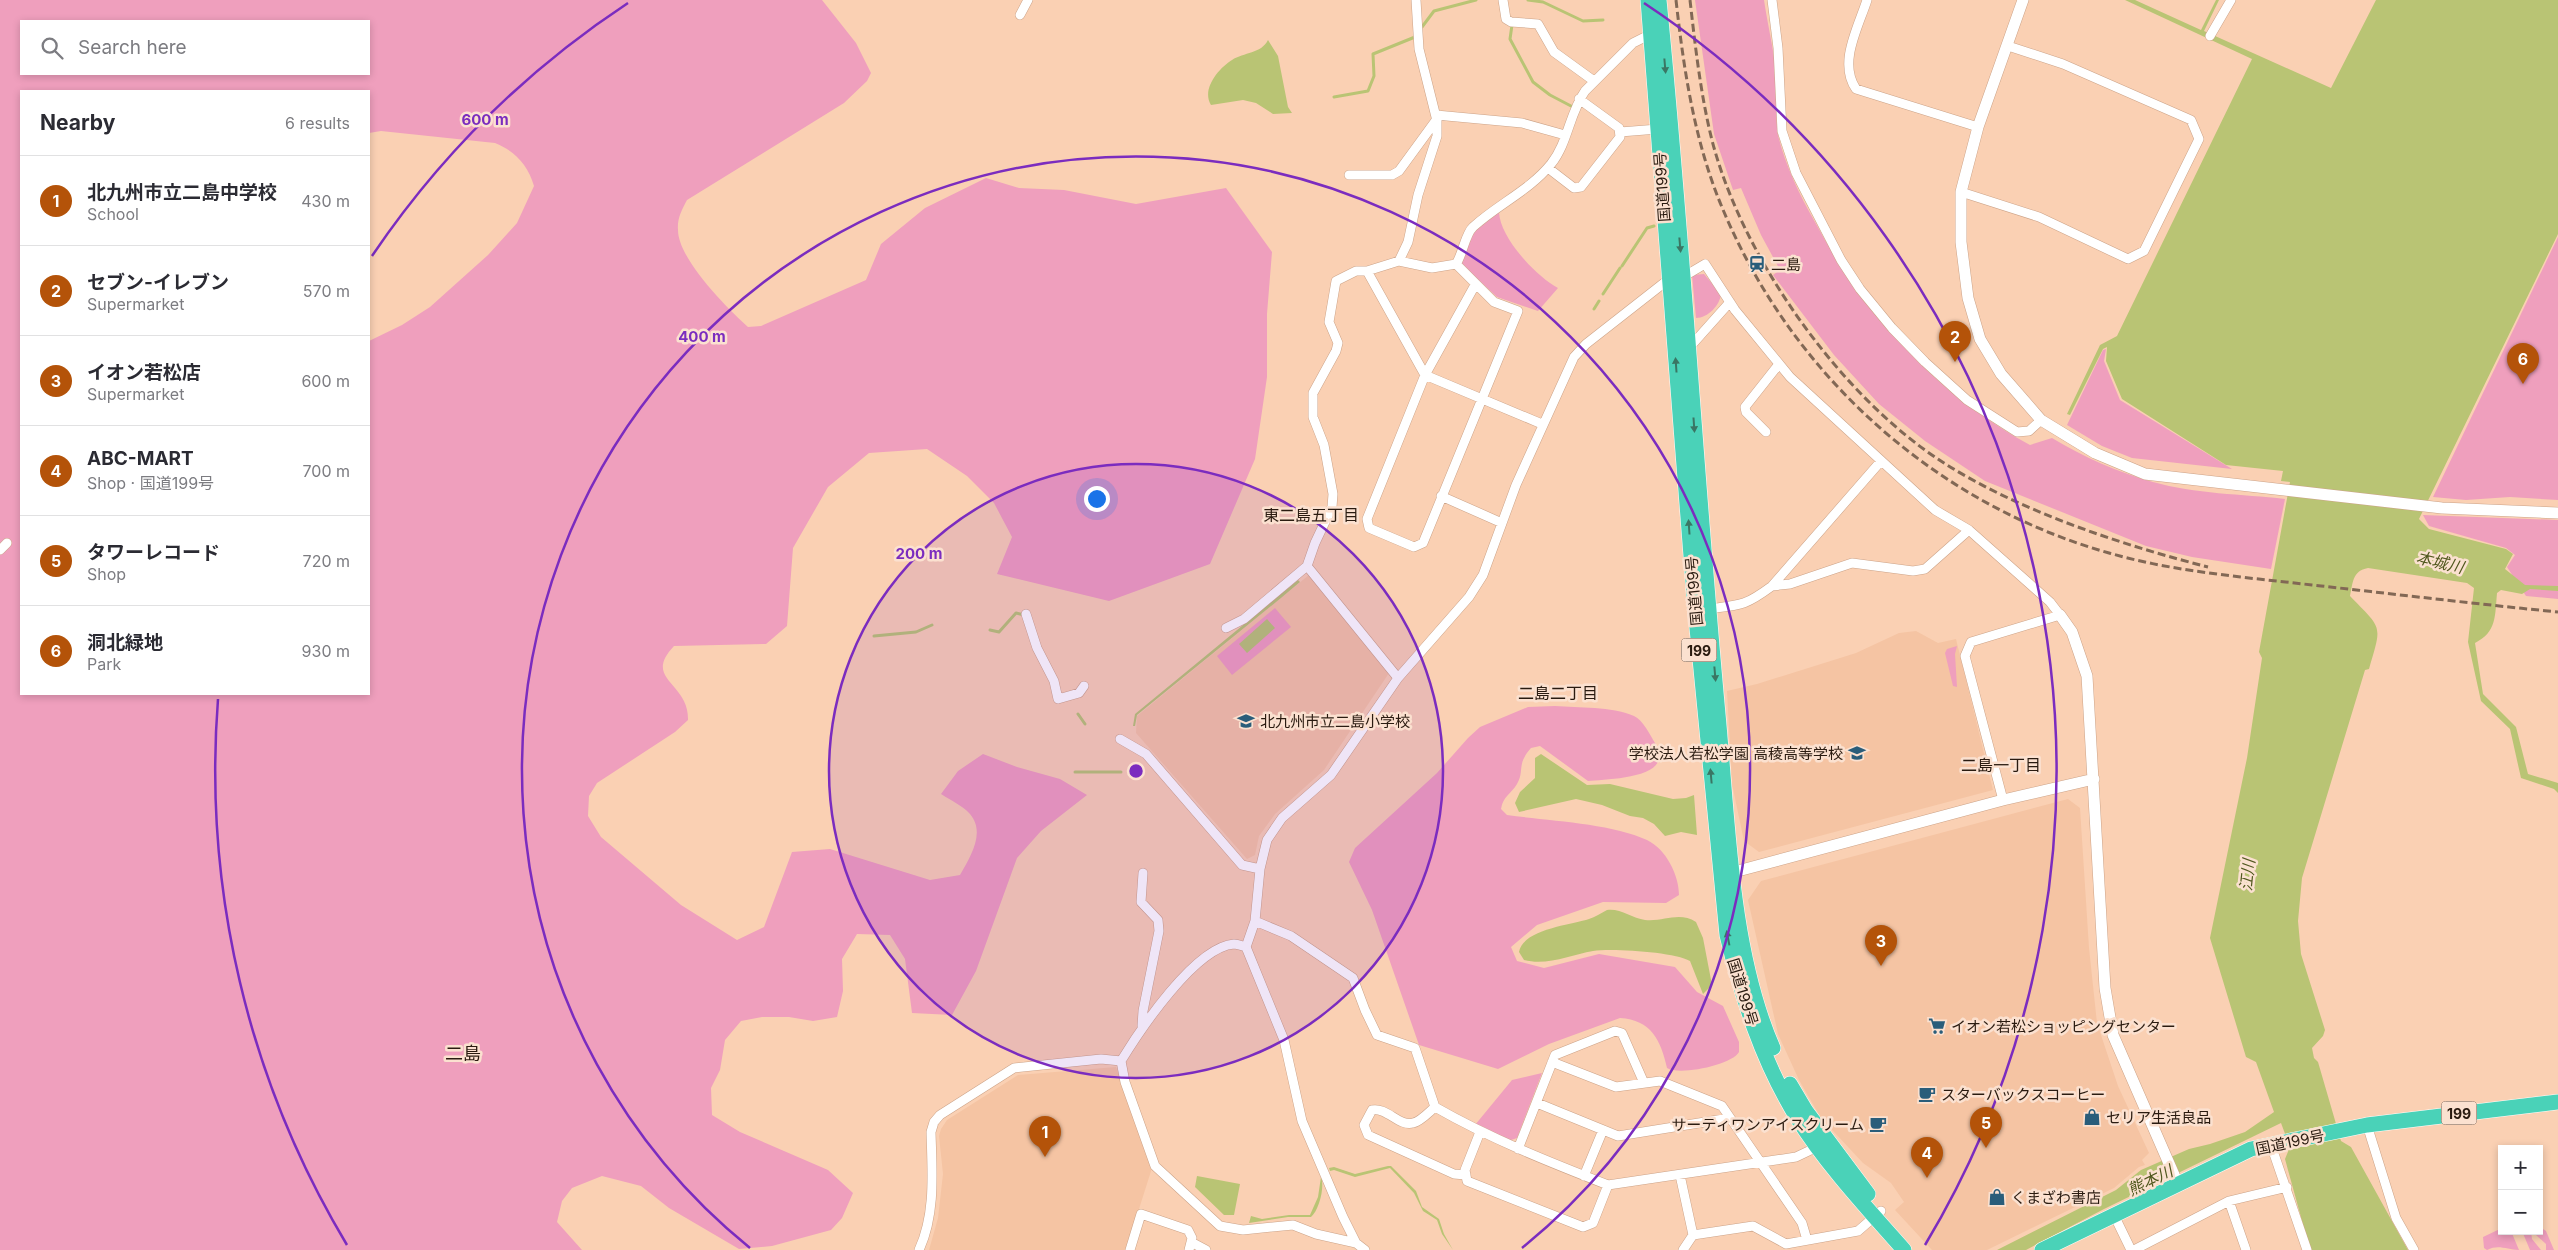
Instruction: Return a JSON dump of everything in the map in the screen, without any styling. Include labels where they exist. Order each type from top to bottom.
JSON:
[{"type":"highway","name":"国道199号","points":[[1648,0],[1656,32],[1676,278],[1695,608],[1727,872],[1752,983],[1768,1036],[1786,1078],[1806,1111],[1904,1250]]},
{"type":"highway","name":"国道199号","points":[[1659,0],[1656,32],[1658,129],[1676,278],[1688,348],[1727,872],[1727,935],[1739,985],[1757,1037],[1777,1081],[1818,1147],[1878,1214],[1915,1250]]},
{"type":"highway","name":"国道199号","points":[[2042,1250],[2251,1149],[2363,1126],[2558,1102]]},
{"type":"street","points":[[1020,15],[1028,0]]},
{"type":"street","points":[[1398,261],[1408,242],[1420,188],[1435,147],[1436,117],[1420,49],[1416,0]]},
{"type":"street","points":[[1503,0],[1506,19],[1512,22],[1538,24],[1554,52],[1594,81]]},
{"type":"street","points":[[1772,0],[1779,66],[1782,132],[1796,173],[1841,260],[1860,289],[1892,328],[1925,362],[1967,400],[2017,432],[2029,431],[2041,420]]},
{"type":"street","points":[[1867,0],[1848,61],[1848,78],[1856,89],[1978,128]]},
{"type":"street","points":[[2023,0],[1978,128],[1961,192],[1964,270],[1974,322],[1980,339],[2002,374],[2041,420],[2095,452],[2145,474],[2280,491],[2442,508],[2558,513]]},
{"type":"street","points":[[2210,36],[2231,0]]},
{"type":"street","points":[[1226,628],[1258,608],[1307,566],[1315,543],[1332,507],[1333,494],[1324,445],[1313,417],[1313,393],[1336,351],[1338,343],[1329,322],[1336,281],[1356,271],[1367,271],[1398,261],[1432,268],[1456,264],[1463,254],[1473,227],[1538,179],[1548,168],[1561,148],[1579,99],[1594,81],[1632,43],[1656,32]]},
{"type":"street","points":[[1961,192],[2039,217],[2128,259],[2144,251],[2199,139],[2191,120],[2063,64],[2008,46]]},
{"type":"street","points":[[1548,168],[1574,188],[1581,187],[1620,137],[1619,128],[1579,99]]},
{"type":"street","points":[[1436,117],[1522,123],[1565,135]]},
{"type":"street","points":[[1349,174],[1392,176],[1399,171],[1436,117]]},
{"type":"street","points":[[1620,132],[1658,129]]},
{"type":"street","points":[[1456,264],[1494,302],[1518,312],[1480,398],[1423,543],[1414,547],[1369,528],[1367,519],[1425,375],[1475,285]]},
{"type":"street","points":[[1356,1243],[1302,1121],[1284,1040],[1246,947],[1255,921],[1260,869],[1267,840],[1282,818],[1331,775],[1398,678],[1469,596],[1483,575],[1542,424],[1574,357],[1586,344],[1676,278],[1705,264],[1730,302],[1790,377],[1935,510],[1969,530],[2050,602],[2072,632],[2081,651],[2087,676],[2105,988],[2113,1035],[2178,1184]]},
{"type":"street","points":[[1367,271],[1425,375],[1542,424]]},
{"type":"street","points":[[1688,348],[1730,302]]},
{"type":"street","points":[[1766,432],[1746,412],[1745,407],[1780,364]]},
{"type":"street","points":[[1708,609],[1740,605],[1753,601],[1772,586],[1881,461]]},
{"type":"street","points":[[1441,496],[1502,523]]},
{"type":"street","points":[[1772,586],[1790,584],[1852,563],[1913,572],[1925,569],[1969,530]]},
{"type":"street","points":[[1307,566],[1398,678]]},
{"type":"street","points":[[1026,614],[1038,648],[1054,681],[1058,699],[1079,693],[1084,686]]},
{"type":"street","points":[[2003,800],[1965,656],[1970,642],[2060,615]]},
{"type":"street","points":[[1120,739],[1146,754],[1242,865],[1260,869]]},
{"type":"street","points":[[1727,872],[2003,800],[2094,779]]},
{"type":"street","points":[[1142,1027],[1143,1011],[1159,931],[1158,920],[1141,902],[1143,873]]},
{"type":"street","points":[[1255,921],[1291,936],[1354,978],[1365,1010],[1378,1035],[1415,1048],[1435,1107],[1480,1132],[1584,1176],[1608,1185],[1796,1157],[1818,1147]]},
{"type":"street","points":[[1246,947],[1235,944],[1215,951],[1183,977],[1142,1027],[1121,1062],[1125,1082],[1155,1166],[1220,1226],[1243,1230],[1293,1225],[1316,1234],[1356,1243],[1365,1250]]},
{"type":"street","points":[[1518,1149],[1555,1055],[1615,1031],[1622,1033],[1644,1083]]},
{"type":"street","points":[[919,1250],[924,1238],[932,1203],[931,1132],[934,1122],[940,1115],[1014,1068],[1101,1059],[1121,1062]]},
{"type":"street","points":[[1552,1062],[1616,1087],[1660,1080],[1722,1106],[1802,1223],[1807,1240]]},
{"type":"street","points":[[1537,1103],[1618,1136],[1730,1118]]},
{"type":"street","points":[[1435,1107],[1415,1123],[1408,1124],[1378,1109],[1372,1110],[1364,1125],[1368,1135],[1454,1174],[1466,1175]]},
{"type":"street","points":[[2363,1126],[2396,1218],[2414,1250]]},
{"type":"street","points":[[1584,1176],[1603,1130]]},
{"type":"street","points":[[1480,1132],[1465,1170],[1467,1181],[1583,1227],[1594,1223],[1608,1185]]},
{"type":"street","points":[[2275,1144],[2306,1250]]},
{"type":"street","points":[[1680,1175],[1693,1235],[1683,1250]]},
{"type":"street","points":[[2114,1215],[2132,1250],[2229,1201],[2287,1188]]},
{"type":"street","points":[[2229,1201],[2246,1250]]},
{"type":"street","points":[[1130,1250],[1141,1214],[1188,1230],[1192,1238],[1190,1246],[1206,1250]]},
{"type":"street","points":[[1693,1235],[1753,1226],[1786,1244],[1858,1231],[1878,1214]]},
{"type":"shaded area","points":[[0,0],[822,0],[856,43],[871,73],[867,81],[844,103],[687,200],[679,218],[680,242],[686,255],[717,296],[748,327],[761,326],[866,280],[881,244],[925,208],[986,178],[1019,188],[1064,190],[1136,204],[1226,188],[1272,252],[1267,314],[1267,377],[1255,459],[1210,564],[1109,601],[997,574],[1012,537],[994,503],[967,476],[927,449],[869,453],[828,487],[793,548],[787,626],[766,644],[674,646],[665,657],[663,667],[665,674],[669,682],[682,697],[688,720],[675,732],[597,783],[589,796],[588,816],[601,837],[681,905],[737,940],[764,927],[792,852],[830,849],[930,880],[960,875],[975,845],[977,829],[975,821],[967,811],[941,794],[958,771],[983,754],[1017,767],[1060,779],[1087,795],[1041,831],[1017,858],[976,971],[952,1015],[912,1013],[905,959],[890,935],[857,934],[842,959],[843,991],[837,1017],[813,1021],[789,1017],[762,1017],[741,1021],[725,1040],[720,1070],[711,1088],[712,1115],[740,1132],[828,1170],[853,1193],[842,1218],[831,1230],[772,1246],[739,1249],[669,1208],[641,1186],[602,1176],[572,1188],[562,1201],[557,1222],[582,1250],[0,1250]]},
{"type":"shaded area","points":[[1695,0],[1764,0],[1776,72],[1778,135],[1789,169],[1804,202],[1835,256],[1880,320],[1906,350],[1964,402],[1996,425],[2030,445],[2052,438],[2101,463],[2153,482],[2185,489],[2285,499],[2271,569],[2192,557],[2146,546],[1985,481],[1925,441],[1879,404],[1834,355],[1773,275],[1780,270],[1761,235],[1741,188],[1733,190],[1714,134]]},
{"type":"shaded area","points":[[1499,212],[1501,222],[1512,244],[1530,266],[1558,288],[1538,311],[1497,297],[1461,264],[1475,228]]},
{"type":"shaded area","points":[[2558,237],[2558,500],[2510,497],[2466,500],[2433,497]]},
{"type":"shaded area","points":[[1704,274],[1721,294],[1713,310],[1705,316],[1696,318],[1692,275]]},
{"type":"shaded area","points":[[2106,349],[2104,361],[2120,400],[2232,469],[2132,458],[2102,446],[2067,425],[2103,350]]},
{"type":"shaded area","points":[[2423,515],[2558,520],[2558,599],[2526,596],[2507,567],[2515,555],[2506,548],[2429,526]]},
{"type":"shaded area","name":"北九州市立二島小学校","points":[[1309,575],[1389,673],[1324,770],[1275,814],[1259,836],[1255,855],[1247,859],[1136,733],[1137,716]]},
{"type":"shaded area","points":[[1275,608],[1291,627],[1232,675],[1217,656]]},
{"type":"shaded area","name":"学校法人若松学園 高稜高等学校","points":[[1916,631],[1938,643],[1956,639],[1993,790],[1759,852],[1744,841],[1732,784],[1727,691],[1757,684],[1856,653],[1899,633]]},
{"type":"shaded area","points":[[1957,646],[1955,654],[1957,687],[1953,686],[1945,653],[1947,649]]},
{"type":"shaded area","points":[[1555,706],[1615,710],[1634,716],[1643,724],[1655,743],[1660,755],[1657,764],[1637,775],[1588,781],[1540,746],[1531,748],[1522,763],[1517,784],[1505,798],[1501,809],[1507,815],[1598,826],[1632,834],[1647,840],[1660,850],[1670,863],[1677,879],[1679,895],[1666,903],[1603,902],[1537,925],[1511,947],[1517,961],[1544,968],[1599,954],[1675,967],[1697,992],[1723,1006],[1739,1042],[1739,1052],[1726,1061],[1693,1070],[1682,1071],[1667,1068],[1658,1040],[1653,1033],[1640,1023],[1620,1018],[1549,1044],[1498,1069],[1419,1045],[1372,910],[1349,862],[1355,848],[1437,773],[1480,727],[1528,707]]},
{"type":"shaded area","name":"イオン若松ショッピングセンター","points":[[2068,799],[2080,808],[2089,948],[2097,1023],[2118,1086],[2149,1153],[2142,1160],[2145,1165],[2139,1167],[2114,1188],[1987,1250],[1932,1250],[1895,1210],[1904,1202],[1891,1183],[1863,1163],[1821,1118],[1799,1080],[1778,1034],[1748,900],[1761,881]]},
{"type":"shaded area","points":[[1116,1067],[1152,1168],[1126,1250],[929,1250],[938,1218],[943,1174],[939,1136],[947,1120],[1018,1075]]},
{"type":"shaded area","points":[[1542,1073],[1517,1138],[1511,1140],[1475,1125],[1512,1080]]},
{"type":"shaded area","points":[[2543,1229],[2546,1231],[2554,1250],[2546,1250],[2546,1244],[2536,1235],[2543,1235]]},
{"type":"shaded area","points":[[2498,1230],[2498,1235],[2513,1235],[2519,1250],[2499,1247],[2487,1250],[2484,1248],[2483,1237]]},
{"type":"shaded area","points":[[2524,1235],[2532,1235],[2532,1239],[2541,1250],[2530,1250]]},
{"type":"water","points":[[2125,0],[2135,0],[2201,30],[2216,0],[2219,0],[2204,31],[2331,88],[2376,0],[2558,0],[2558,234],[2419,519],[2429,529],[2506,549],[2513,554],[2505,569],[2525,585],[2558,586],[2558,591],[2530,589],[2522,594],[2501,590],[2497,593],[2494,622],[2487,634],[2475,643],[2483,694],[2516,727],[2528,774],[2558,783],[2558,793],[2554,789],[2521,778],[2510,729],[2481,701],[2468,642],[2474,588],[2467,583],[2368,568],[2359,572],[2354,578],[2350,596],[2374,622],[2377,628],[2376,643],[2369,669],[2365,670],[2302,878],[2298,921],[2301,954],[2325,1030],[2323,1036],[2312,1048],[2314,1058],[2318,1062],[2341,1141],[2351,1147],[2408,1250],[2310,1250],[2285,1159],[2290,1147],[2281,1123],[2104,1209],[2026,1250],[1997,1250],[2116,1190],[2141,1170],[2189,1149],[2245,1132],[2274,1112],[2256,1062],[2246,1057],[2210,938],[2247,758],[2262,658],[2259,652],[2290,482],[2281,481],[2283,471],[2226,465],[2122,399],[2106,361],[2107,347],[2103,349],[2070,415],[2067,414],[2100,345],[2117,336],[2252,59]]},
{"type":"water","points":[[1268,40],[1278,56],[1288,107],[1292,113],[1273,114],[1256,103],[1243,100],[1211,105],[1208,99],[1208,92],[1213,80],[1222,68],[1232,60],[1261,48]]},
{"type":"water","points":[[1298,580],[1300,582],[1281,598],[1137,715],[1135,726],[1133,726],[1135,714]]},
{"type":"water","points":[[1267,619],[1275,628],[1247,653],[1239,644]]},
{"type":"water","points":[[1541,754],[1587,785],[1610,784],[1673,799],[1694,795],[1697,835],[1681,832],[1665,836],[1654,824],[1643,818],[1630,816],[1602,805],[1576,799],[1519,812],[1515,803],[1520,792],[1535,778],[1535,758]]},
{"type":"water","points":[[1607,910],[1617,910],[1645,920],[1684,917],[1696,922],[1703,938],[1712,985],[1703,994],[1690,961],[1671,955],[1628,950],[1602,950],[1533,962],[1524,960],[1519,952],[1522,944],[1538,933],[1589,919]]},
{"type":"water","points":[[1391,1166],[1416,1191],[1422,1207],[1439,1219],[1444,1234],[1453,1250],[1442,1234],[1437,1220],[1423,1211],[1414,1193],[1390,1168],[1355,1177],[1334,1170],[1330,1171],[1329,1168],[1334,1167],[1355,1174]]},
{"type":"water","points":[[1197,1176],[1240,1184],[1234,1215],[1224,1215],[1195,1187]]},
{"type":"water","points":[[1321,1177],[1320,1198],[1311,1217],[1288,1217],[1249,1223],[1251,1216],[1262,1219],[1289,1215],[1310,1215],[1318,1197]]},
{"type":"waterway","points":[[1422,27],[1434,11],[1476,0]]},
{"type":"waterway","points":[[1528,0],[1543,2],[1583,21],[1603,20]]},
{"type":"waterway","points":[[1512,25],[1510,39],[1533,82],[1550,95],[1571,106]]},
{"type":"waterway","points":[[1334,97],[1368,91],[1374,76],[1373,54],[1415,37]]},
{"type":"waterway","points":[[1622,266],[1647,228],[1654,226]]},
{"type":"waterway","points":[[1603,294],[1620,268]]},
{"type":"waterway","points":[[1594,309],[1599,301]]},
{"type":"waterway","points":[[990,630],[999,632],[1016,613],[1024,615]]},
{"type":"waterway","points":[[874,636],[916,632],[932,625]]},
{"type":"waterway","points":[[1078,714],[1085,724]]},
{"type":"waterway","points":[[1075,772],[1121,772]]},
{"type":"railway","points":[[1676,0],[1687,81],[1705,161],[1724,212],[1754,272],[1789,328],[1831,379],[1878,426],[1930,467],[1986,502],[2046,531],[2134,560],[2235,576],[2558,612]]},
{"type":"railway","points":[[1690,0],[1706,116],[1724,178],[1744,225],[1769,273],[1799,318],[1832,361],[1868,400],[1905,435],[1944,463],[1973,480],[2072,525],[2141,548],[2208,567]]},
{"type":"place","name":"二島","points":[[1757,264]]},
{"type":"place","name":"セブン-イレブン","points":[[1955,362]]},
{"type":"place","name":"洞北緑地","points":[[2523,384]]},
{"type":"place","name":"北九州市立二島小学校","points":[[1246,721]]},
{"type":"place","name":"学校法人若松学園 高稜高等学校","points":[[1857,753]]},
{"type":"place","name":"イオン若松店","points":[[1881,966]]},
{"type":"place","name":"イオン若松ショッピングセンター","points":[[1937,1026]]},
{"type":"place","name":"スターバックスコーヒー","points":[[1927,1094]]},
{"type":"place","name":"セリア生活良品","points":[[2092,1117]]},
{"type":"place","name":"サーティワンアイスクリーム","points":[[1878,1124]]},
{"type":"place","name":"タワーレコード","points":[[1986,1148]]},
{"type":"place","name":"北九州市立二島中学校","points":[[1045,1157]]},
{"type":"place","name":"ABC-MART","points":[[1927,1178]]},
{"type":"place","name":"くまざわ書店","points":[[1997,1197]]},
{"type":"district","name":"東二島五丁目","points":[[1311,515]]},
{"type":"district","name":"二島二丁目","points":[[1558,693]]},
{"type":"district","name":"二島一丁目","points":[[2001,765]]},
{"type":"district","name":"二島","points":[[463,1053]]},
{"type":"water label","name":"本城川","points":[[2440,562]]},
{"type":"water label","name":"江川","points":[[2247,875]]},
{"type":"water label","name":"熊本川","points":[[2150,1180]]}]
